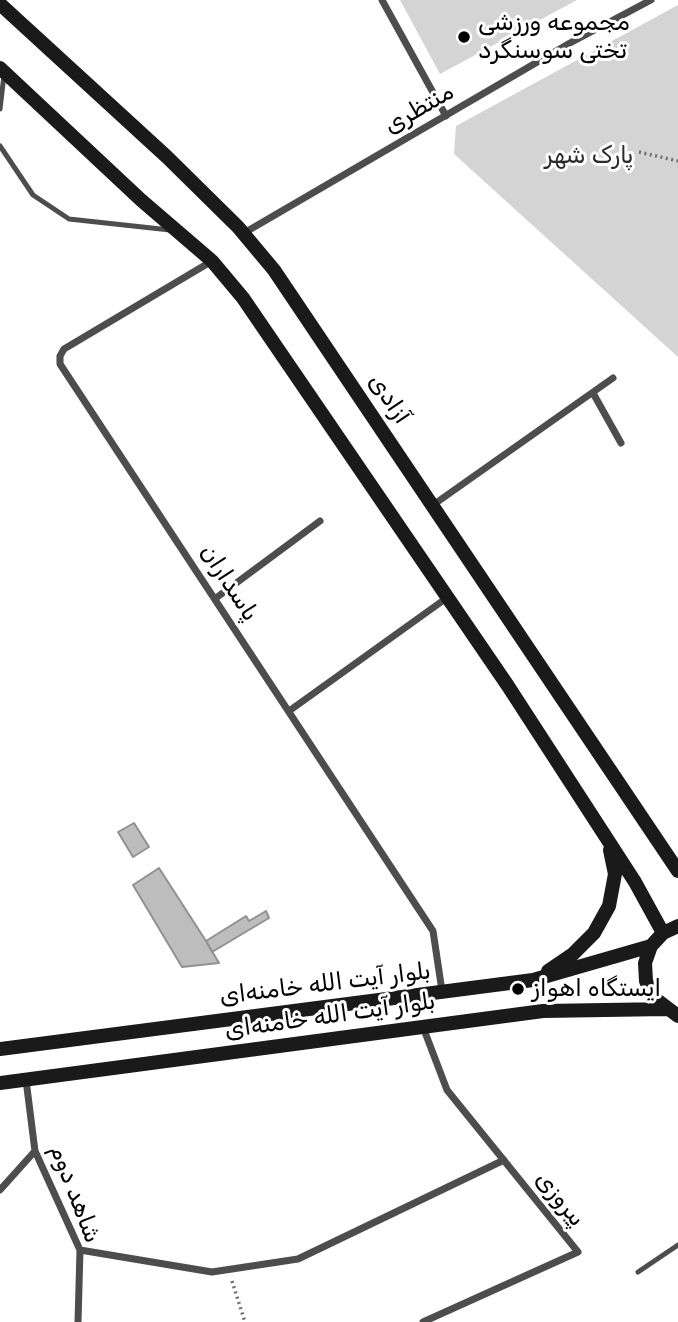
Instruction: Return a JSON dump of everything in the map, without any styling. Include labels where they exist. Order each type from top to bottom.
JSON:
[{"type":"main road","name":"آزادی","points":[[0,4],[167,157],[244,233],[274,270],[678,871]]},
{"type":"main road","points":[[2,70],[212,261],[251,308],[448,597],[635,882],[663,933]]},
{"type":"main road","points":[[533,980],[573,954],[594,933],[610,906],[615,874],[609,842]]},
{"type":"main road","points":[[672,1012],[653,997],[646,981],[645,963],[651,946],[663,933],[678,926]]},
{"type":"main road","name":"بلوار آیت الله خامنه‌ای","points":[[0,1049],[533,980],[651,946]]},
{"type":"main road","name":"بلوار آیت‌ الله خامنه‌ای","points":[[0,1083],[543,1011],[672,1012]]},
{"type":"street","points":[[382,0],[446,116]]},
{"type":"street","name":"منتظری","points":[[244,233],[570,43],[651,0]]},
{"type":"street","name":"پاسداران","points":[[212,261],[64,349],[60,356],[61,364],[433,931],[443,992]]},
{"type":"street","points":[[433,505],[613,378]]},
{"type":"street","points":[[593,393],[621,443]]},
{"type":"street","points":[[216,598],[320,521]]},
{"type":"street","points":[[289,711],[448,597]]},
{"type":"street","name":"پیروزی","points":[[422,1027],[447,1090],[578,1252],[423,1322]]},
{"type":"street","name":"شاهد دوم","points":[[26,1080],[35,1151],[80,1250],[78,1322]]},
{"type":"street","points":[[0,1190],[35,1151]]},
{"type":"street","points":[[80,1250],[212,1272],[298,1259],[504,1160]]},
{"type":"lane","points":[[0,109],[2,70]]},
{"type":"lane","points":[[0,146],[33,195],[69,219],[176,230]]},
{"type":"lane","points":[[638,1272],[678,1245]]},
{"type":"path","points":[[639,152],[678,161]]},
{"type":"path","points":[[228,1270],[245,1322]]},
{"type":"green space","name":"مجموعه ورزشی تختی سوسنگرد","points":[[400,0],[577,0],[440,74]]},
{"type":"green space","name":"پارک شهر","points":[[678,5],[678,357],[454,154],[456,126]]},
{"type":"building","points":[[134,823],[149,847],[133,857],[118,832]]},
{"type":"building","points":[[159,868],[219,963],[182,967],[133,885]]},
{"type":"building","points":[[266,911],[269,918],[212,952],[206,941],[246,916],[249,921]]},
{"type":"place","name":"مجموعه ورزشی تختی سوسنگرد","points":[[464,37]]},
{"type":"place","name":"ایستگاه اهواز","points":[[518,989]]}]
